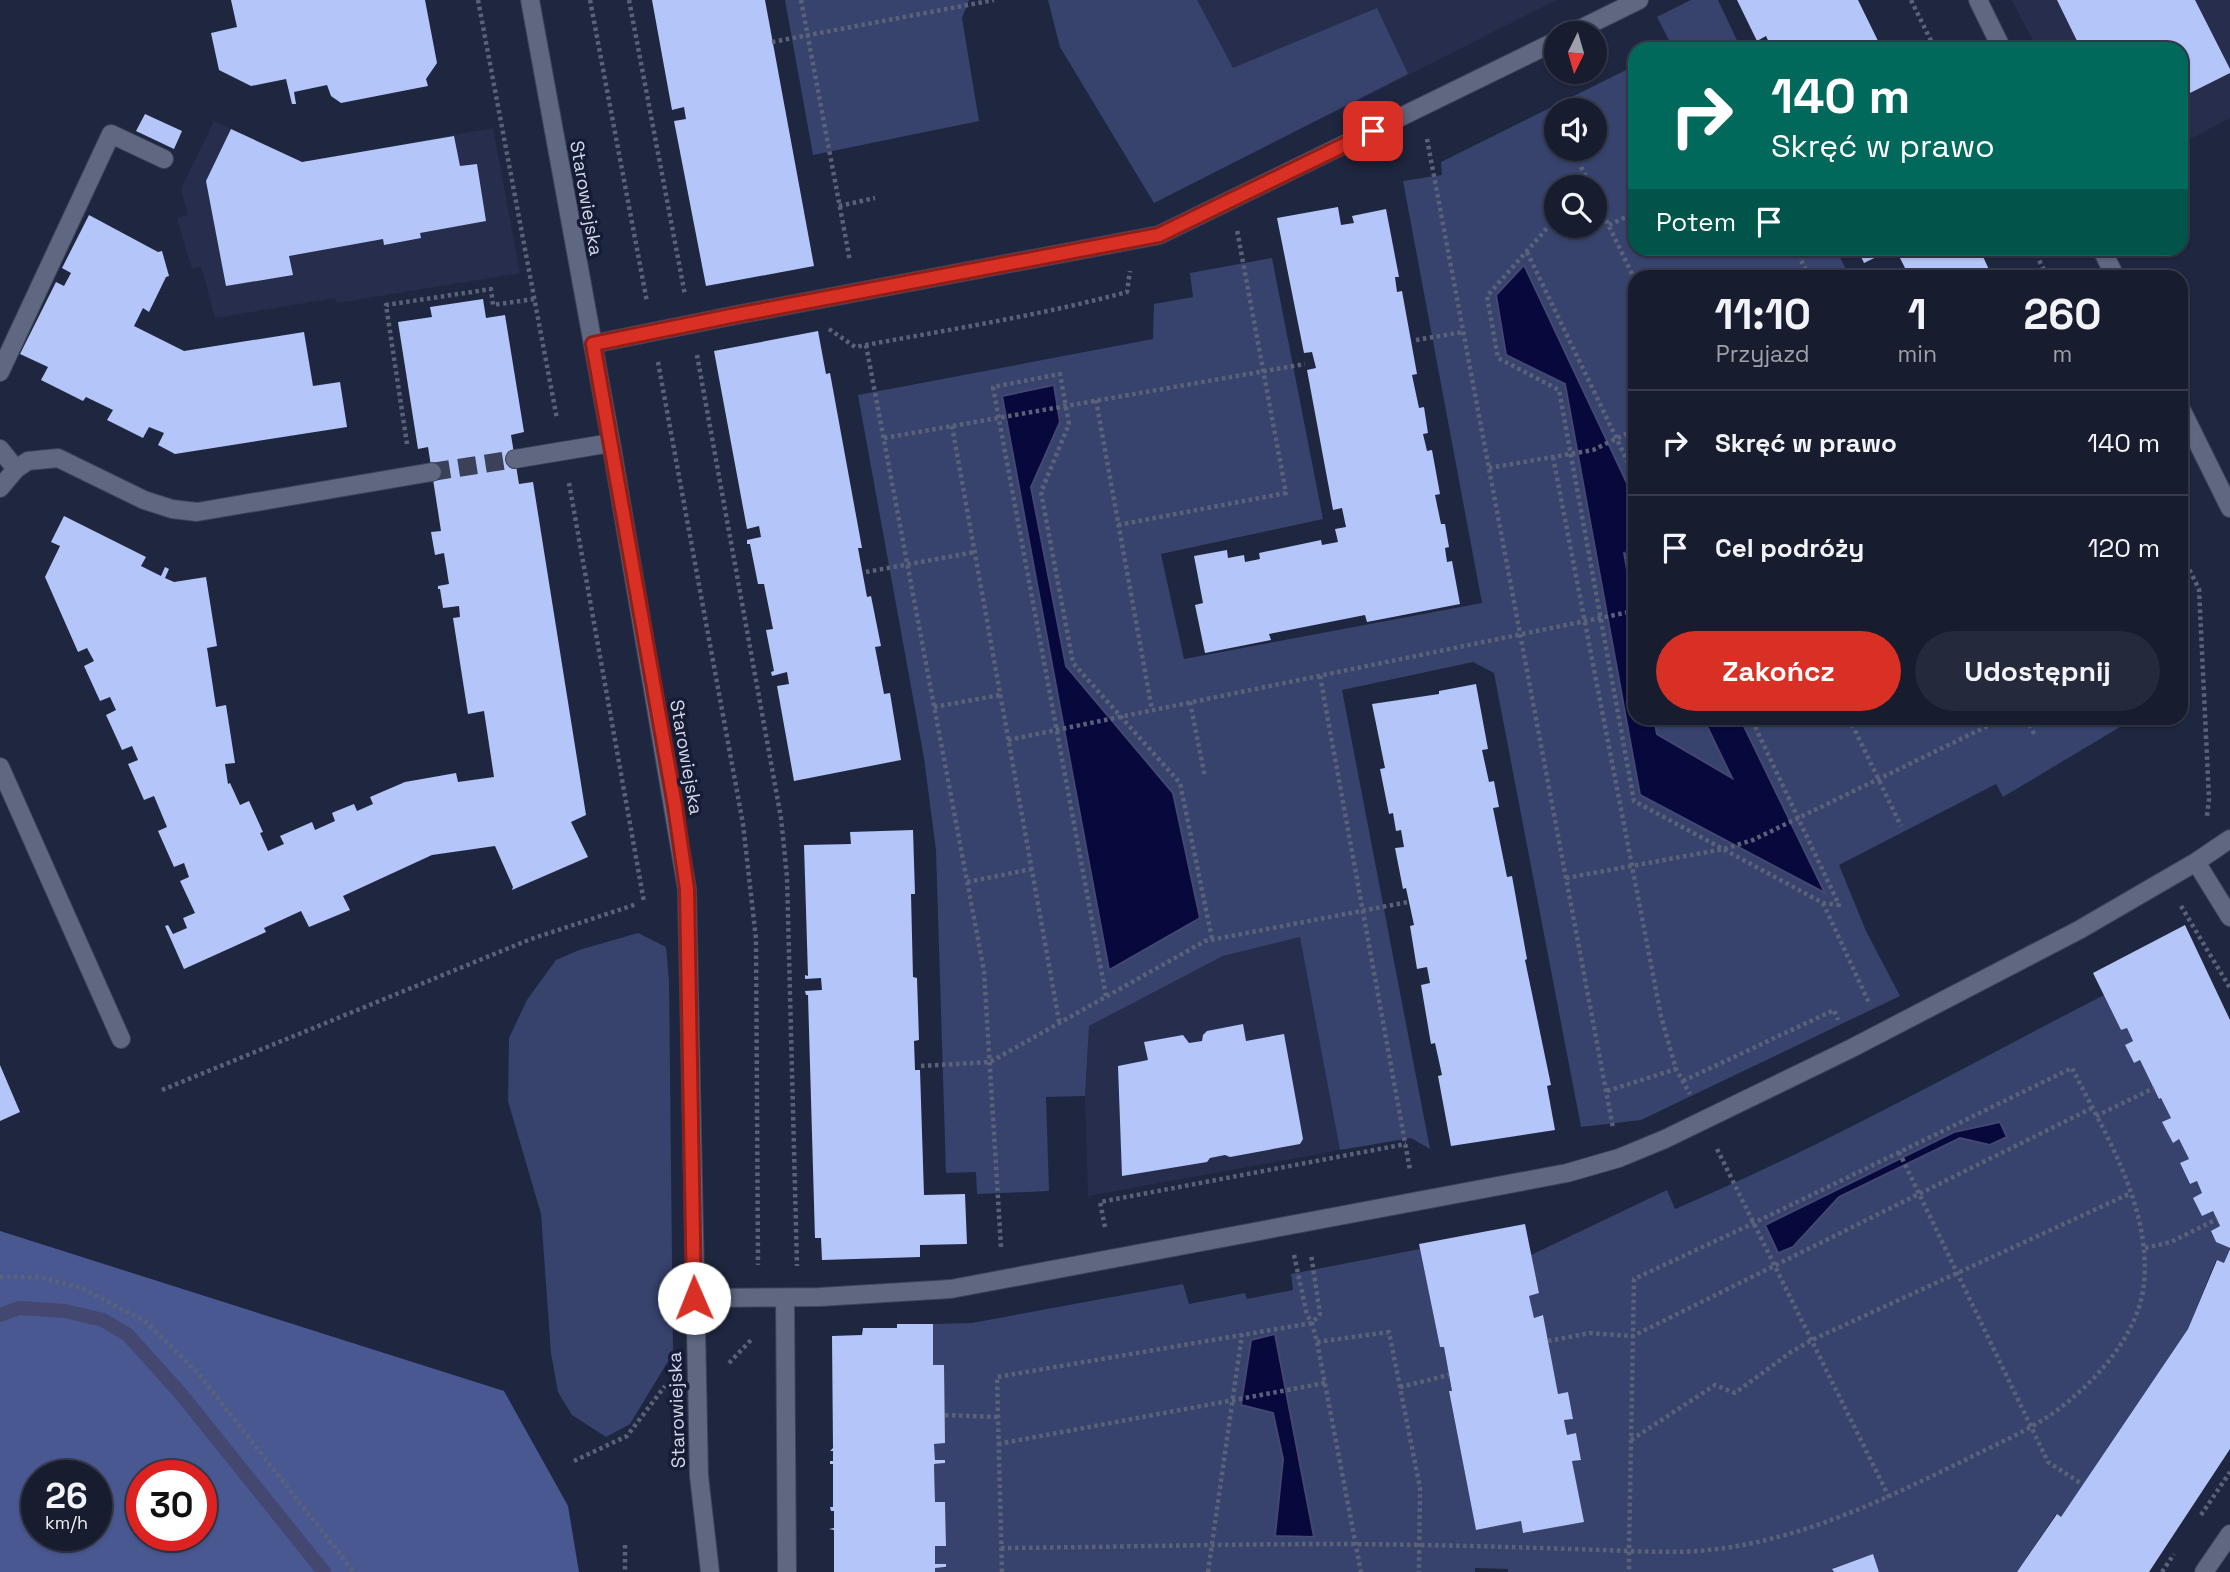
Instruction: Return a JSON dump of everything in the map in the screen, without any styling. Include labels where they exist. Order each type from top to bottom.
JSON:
[{"type":"street","name":"Starowiejska","points":[[530,0],[611,443],[687,889],[699,1476],[710,1572]]},
{"type":"street","points":[[1596,21],[1639,0]]},
{"type":"street","points":[[1978,0],[1999,42]]},
{"type":"street","points":[[593,344],[1159,235],[1544,47]]},
{"type":"street","points":[[0,372],[111,134],[164,159]]},
{"type":"street","points":[[2188,423],[2230,508]]},
{"type":"street","points":[[515,459],[611,443]]},
{"type":"street","points":[[0,449],[16,469]]},
{"type":"street","points":[[0,488],[16,469],[28,461],[58,458],[144,500],[172,509],[197,512],[432,472]]},
{"type":"street","points":[[0,767],[121,1039]]},
{"type":"street","points":[[694,1298],[791,1298],[951,1289],[1553,1175],[1619,1158],[1758,1095],[2036,954],[2196,862],[2230,839]]},
{"type":"street","points":[[2196,862],[2230,916]]},
{"type":"street","points":[[788,1572],[791,1298]]},
{"type":"street","points":[[2204,1572],[2230,1534]]},
{"type":"path","points":[[574,1461],[627,1436],[672,1378],[696,1366],[726,1366],[757,1334],[758,1298],[756,939],[743,824],[590,0]]},
{"type":"path","points":[[629,0],[781,818],[787,877],[791,1298]]},
{"type":"path","points":[[801,0],[851,265]]},
{"type":"path","points":[[772,42],[961,3],[994,0]]},
{"type":"path","points":[[1910,0],[1931,42]]},
{"type":"path","points":[[1425,131],[1619,1158]]},
{"type":"path","points":[[1581,167],[1585,175]]},
{"type":"path","points":[[839,206],[875,198]]},
{"type":"path","points":[[1609,225],[1628,216]]},
{"type":"path","points":[[1607,221],[1630,270]]},
{"type":"path","points":[[1118,525],[1286,493],[1236,222]]},
{"type":"path","points":[[1544,232],[1487,296],[1497,358],[1559,390],[1604,617],[1634,801],[1823,903],[1839,905],[1754,725]]},
{"type":"path","points":[[1527,252],[1628,462]]},
{"type":"path","points":[[411,476],[386,305],[491,289],[493,304],[534,299]]},
{"type":"path","points":[[1416,340],[1463,332]]},
{"type":"path","points":[[866,345],[984,971],[1001,1251]]},
{"type":"path","points":[[884,438],[1305,364]]},
{"type":"path","points":[[1106,996],[1056,730],[1002,417],[993,387],[1060,374],[1069,424],[1041,492],[1073,663],[1180,783],[1212,939]]},
{"type":"path","points":[[1096,400],[1152,710]]},
{"type":"path","points":[[952,426],[1059,1021]]},
{"type":"path","points":[[1489,468],[1593,450],[1628,433]]},
{"type":"path","points":[[1553,457],[1661,1016],[1676,1069],[1683,1081],[1834,1010],[1852,1048]]},
{"type":"path","points":[[866,572],[975,552]]},
{"type":"path","points":[[2188,567],[2199,589],[2209,799],[2207,816],[2198,822]]},
{"type":"path","points":[[1009,740],[1628,612]]},
{"type":"path","points":[[1320,676],[1411,1177]]},
{"type":"path","points":[[934,707],[1000,695]]},
{"type":"path","points":[[1190,702],[1205,777]]},
{"type":"path","points":[[1852,725],[1901,826]]},
{"type":"path","points":[[1566,878],[1724,849],[1754,840],[1990,725]]},
{"type":"path","points":[[2030,725],[2035,736]]},
{"type":"path","points":[[967,882],[1032,869]]},
{"type":"path","points":[[920,1066],[990,1062],[1059,1021],[1212,939],[1408,902]]},
{"type":"path","points":[[1823,903],[1874,1012]]},
{"type":"path","points":[[162,1090],[531,940],[637,904]]},
{"type":"path","points":[[1002,1548],[1420,1545],[1629,1551],[1698,1551],[1787,1536],[1889,1497],[2031,1426],[2069,1401],[2102,1370],[2134,1321],[2144,1286],[2145,1248],[2131,1193],[2072,1068],[1900,1155],[1634,1279],[1629,1551],[1629,1572]]},
{"type":"path","points":[[1606,1091],[1676,1069]]},
{"type":"path","points":[[2096,1116],[2154,1088]]},
{"type":"path","points":[[1548,1341],[1590,1333],[1633,1336],[2092,1108]]},
{"type":"path","points":[[1100,1202],[1406,1144]]},
{"type":"path","points":[[1717,1148],[1889,1497]]},
{"type":"path","points":[[1900,1155],[2048,1462],[2082,1483]]},
{"type":"path","points":[[1631,1440],[1715,1385],[1734,1393],[1812,1340],[2131,1193]]},
{"type":"path","points":[[2145,1248],[2171,1242],[2217,1219]]},
{"type":"path","points":[[1002,1572],[996,1377],[1312,1323],[1320,1314],[1309,1246]]},
{"type":"path","points":[[1294,1256],[1307,1315],[1317,1342],[1361,1572]]},
{"type":"path","points":[[0,1277],[38,1277],[82,1289],[146,1322],[198,1373],[354,1572]]},
{"type":"path","points":[[1317,1342],[1390,1332],[1420,1488],[1419,1572]]},
{"type":"path","points":[[1208,1572],[1242,1334]]},
{"type":"path","points":[[1400,1388],[1449,1376]]},
{"type":"path","points":[[998,1444],[1325,1383]]},
{"type":"path","points":[[945,1415],[998,1417]]},
{"type":"path","points":[[625,1545],[625,1572]]},
{"type":"shaded area","points":[[785,0],[969,0],[962,18],[979,121],[813,155]]},
{"type":"shaded area","points":[[1048,0],[1557,0],[1154,203]]},
{"type":"shaded area","points":[[1048,0],[1197,0],[1233,68],[1377,8],[1408,74],[1154,203],[1060,47]]},
{"type":"shaded area","points":[[1691,0],[1718,0],[1738,42],[1670,42],[1657,17]]},
{"type":"shaded area","points":[[2012,0],[2230,0],[2230,118],[2188,140],[2188,42],[2033,42]]},
{"type":"shaded area","points":[[1628,69],[1628,256],[1839,256],[1846,270],[1628,270],[1628,725],[2123,725],[2003,797],[1996,784],[1839,865],[1866,931],[1900,996],[1641,1120],[1581,1127],[1494,673],[1473,662],[1342,690],[1430,1149],[1411,1138],[1340,1150],[1300,937],[1223,956],[1089,1026],[1085,1096],[1046,1097],[1049,1191],[977,1194],[976,1172],[946,1173],[936,850],[924,758],[858,395],[1153,339],[1154,304],[1193,297],[1190,273],[1272,258],[1323,519],[1161,554],[1184,659],[1482,603],[1403,181],[1442,175],[1441,162],[1544,111],[1544,161],[1607,161],[1607,98],[1570,98],[1598,84],[1607,84],[1607,79]]},
{"type":"shaded area","points":[[214,121],[302,162],[493,128],[520,273],[337,303],[335,298],[215,318],[201,266],[192,269],[177,218],[188,215],[181,189]]},
{"type":"shaded area","points":[[1524,265],[1628,485],[1628,560],[1624,552],[1628,576],[1628,725],[1655,725],[1657,734],[1732,778],[1706,725],[1743,725],[1825,893],[1640,795],[1565,384],[1506,355],[1496,295]]},
{"type":"shaded area","points":[[1054,385],[1060,422],[1031,487],[1066,666],[1173,793],[1200,918],[1109,970],[1002,396]]},
{"type":"shaded area","points":[[638,933],[666,947],[669,981],[673,1353],[630,1424],[606,1437],[572,1415],[558,1392],[551,1353],[541,1214],[508,1101],[509,1038],[527,1000],[556,960],[579,950]]},
{"type":"shaded area","points":[[1301,937],[1340,1150],[1088,1196],[1085,1096],[1089,1026],[1223,956]]},
{"type":"shaded area","points":[[2104,995],[2121,1030],[2127,1028],[2133,1041],[2125,1045],[2134,1063],[2140,1060],[2171,1118],[2163,1122],[2173,1142],[2179,1139],[2189,1159],[2180,1164],[2190,1184],[2197,1181],[2220,1226],[2211,1232],[2216,1242],[2230,1248],[2224,1263],[2216,1260],[2188,1329],[2061,1517],[2056,1514],[2017,1572],[1879,1572],[1873,1554],[1833,1568],[1834,1572],[1508,1572],[1508,1569],[1475,1568],[1475,1572],[935,1572],[935,1568],[946,1568],[946,1564],[935,1564],[935,1546],[946,1545],[945,1503],[935,1502],[934,1464],[945,1463],[945,1460],[935,1460],[934,1444],[945,1442],[933,1365],[933,1324],[972,1323],[1183,1284],[1189,1304],[1245,1293],[1247,1299],[1293,1290],[1291,1274],[1420,1249],[1440,1347],[1444,1347],[1452,1391],[1449,1392],[1476,1530],[1521,1521],[1523,1533],[1583,1522],[1572,1461],[1581,1459],[1576,1433],[1567,1435],[1564,1420],[1573,1419],[1568,1392],[1558,1394],[1542,1315],[1534,1318],[1529,1296],[1539,1293],[1531,1255],[1667,1190],[1675,1209],[1730,1185],[1838,1133]]},
{"type":"shaded area","points":[[2000,1122],[2007,1137],[1990,1145],[1960,1138],[1839,1197],[1793,1247],[1778,1253],[1765,1225],[1954,1132]]},
{"type":"shaded area","points":[[0,1231],[504,1391],[568,1506],[579,1572],[0,1572]]},
{"type":"shaded area","points":[[1275,1334],[1314,1537],[1275,1536],[1283,1459],[1273,1413],[1241,1405],[1251,1340]]},
{"type":"building","points":[[231,0],[425,0],[437,63],[426,79],[428,86],[341,103],[331,96],[327,85],[294,92],[296,104],[292,104],[286,79],[251,86],[219,70],[211,33],[237,27]]},
{"type":"building","points":[[652,0],[765,0],[814,266],[706,286],[674,121],[686,119],[684,107],[672,110]]},
{"type":"building","points":[[1737,0],[1858,0],[1879,42],[1769,42],[1766,36],[1757,41]]},
{"type":"building","points":[[2057,0],[2195,0],[2230,73],[2188,94],[2188,42],[2078,42]]},
{"type":"building","points":[[145,114],[182,131],[174,149],[136,131]]},
{"type":"building","points":[[231,129],[302,162],[454,136],[460,166],[477,164],[486,221],[420,233],[421,238],[384,245],[383,239],[289,256],[293,275],[226,286],[206,181]]},
{"type":"building","points":[[1338,207],[1341,225],[1354,223],[1352,216],[1386,209],[1399,277],[1395,277],[1397,292],[1402,291],[1417,374],[1412,375],[1419,408],[1424,407],[1428,433],[1423,434],[1427,451],[1432,450],[1440,494],[1435,495],[1441,524],[1445,524],[1449,547],[1445,548],[1447,562],[1452,561],[1460,604],[1367,622],[1365,615],[1269,634],[1271,640],[1205,653],[1195,605],[1203,603],[1194,556],[1227,550],[1228,558],[1244,555],[1245,562],[1260,559],[1259,553],[1321,540],[1322,545],[1338,542],[1335,529],[1346,527],[1342,508],[1333,510],[1307,370],[1316,368],[1312,352],[1304,353],[1277,218]]},
{"type":"building","points":[[89,215],[158,252],[162,251],[169,276],[166,277],[149,312],[143,308],[134,326],[184,351],[304,332],[313,386],[340,382],[347,427],[175,454],[158,445],[164,433],[149,427],[143,438],[107,420],[113,410],[86,397],[83,401],[41,380],[48,367],[20,354],[56,282],[64,286],[71,273],[62,268]]},
{"type":"building","points":[[1861,256],[1878,256],[1864,263]]},
{"type":"building","points":[[1899,256],[1983,256],[1989,270],[1906,270]]},
{"type":"building","points":[[483,299],[486,318],[505,315],[524,432],[511,435],[519,484],[533,482],[586,815],[571,822],[588,857],[512,890],[495,846],[432,855],[343,896],[350,910],[309,927],[301,911],[264,928],[266,932],[184,969],[165,926],[168,925],[173,934],[187,928],[183,918],[195,913],[180,881],[189,877],[184,863],[174,867],[158,831],[167,827],[154,796],[144,800],[128,764],[138,760],[132,746],[122,750],[106,715],[116,710],[110,697],[100,701],[84,666],[94,661],[87,648],[78,652],[45,577],[60,546],[51,542],[64,516],[146,557],[141,566],[161,576],[165,567],[169,569],[165,578],[174,582],[206,577],[217,646],[207,648],[216,707],[226,705],[235,763],[225,764],[228,784],[230,783],[240,805],[249,801],[268,851],[284,844],[280,836],[312,822],[315,830],[335,821],[332,813],[354,804],[357,811],[373,804],[370,797],[405,782],[456,773],[458,782],[494,777],[484,711],[468,714],[453,618],[460,617],[459,606],[443,608],[438,589],[438,586],[449,584],[444,553],[435,555],[431,532],[441,531],[428,447],[418,449],[398,322],[432,317],[430,307]]},
{"type":"building","points":[[818,331],[826,374],[830,373],[862,548],[858,548],[867,597],[871,596],[881,646],[875,647],[884,694],[890,693],[901,760],[794,781],[777,686],[789,684],[787,672],[772,676],[771,672],[774,671],[766,630],[773,629],[764,584],[758,584],[750,544],[747,544],[747,540],[761,537],[759,526],[747,529],[714,351]]},
{"type":"building","points":[[1476,684],[1488,749],[1482,750],[1489,782],[1494,781],[1499,807],[1493,808],[1507,877],[1512,876],[1527,959],[1525,960],[1551,1085],[1547,1086],[1555,1130],[1451,1146],[1438,1076],[1442,1075],[1435,1043],[1431,1044],[1421,985],[1430,983],[1427,967],[1417,969],[1410,926],[1414,925],[1395,848],[1404,847],[1401,830],[1396,831],[1393,813],[1389,814],[1380,769],[1385,768],[1372,704],[1439,694],[1439,691]]},
{"type":"building","points":[[913,830],[913,977],[917,978],[919,1040],[914,1041],[915,1070],[920,1070],[924,1195],[965,1194],[967,1244],[920,1245],[920,1257],[822,1260],[821,1238],[815,1238],[808,995],[805,991],[822,990],[821,978],[805,979],[805,975],[808,976],[804,845],[851,844],[850,832]]},
{"type":"building","points":[[2185,925],[2230,1020],[2230,1248],[2216,1242],[2211,1231],[2220,1226],[2213,1211],[2202,1216],[2193,1198],[2202,1193],[2197,1181],[2190,1184],[2180,1163],[2189,1159],[2179,1139],[2173,1143],[2162,1122],[2171,1118],[2140,1060],[2134,1063],[2125,1045],[2133,1041],[2127,1028],[2121,1030],[2093,973]]},
{"type":"building","points":[[1243,1024],[1246,1041],[1284,1034],[1303,1139],[1300,1144],[1230,1157],[1225,1155],[1210,1158],[1207,1162],[1122,1176],[1118,1066],[1148,1060],[1144,1042],[1183,1035],[1189,1043],[1202,1041],[1207,1031]]},
{"type":"building","points":[[0,1065],[20,1112],[0,1121]]},
{"type":"building","points":[[1525,1224],[1539,1293],[1529,1296],[1534,1318],[1543,1315],[1558,1394],[1568,1392],[1573,1419],[1564,1420],[1567,1435],[1576,1433],[1581,1460],[1572,1461],[1584,1522],[1523,1533],[1521,1521],[1476,1530],[1449,1391],[1452,1391],[1444,1347],[1440,1347],[1419,1244]]},
{"type":"building","points":[[2230,1249],[2230,1449],[2149,1572],[2017,1572],[2057,1514],[2061,1517],[2188,1329],[2217,1260],[2224,1263]]},
{"type":"building","points":[[897,1324],[933,1324],[933,1365],[944,1365],[945,1443],[934,1444],[935,1460],[945,1460],[945,1463],[934,1464],[935,1502],[945,1502],[946,1546],[935,1546],[935,1564],[946,1564],[946,1567],[935,1568],[935,1572],[834,1572],[834,1530],[829,1529],[834,1528],[834,1511],[831,1511],[830,1507],[833,1507],[833,1464],[830,1464],[830,1461],[833,1461],[833,1451],[830,1451],[833,1448],[832,1336],[862,1335],[863,1328],[897,1328]]},
{"type":"building","points":[[1873,1554],[1879,1572],[1834,1572],[1832,1569]]},
{"type":"waterway","points":[[0,1315],[19,1308],[65,1311],[103,1320],[128,1335],[181,1394],[324,1572]]},
{"type":"tunnel","points":[[432,472],[515,459]]},
{"type":"route","points":[[694,1298],[687,889],[675,806],[593,344],[1159,235],[1373,131]]}]
